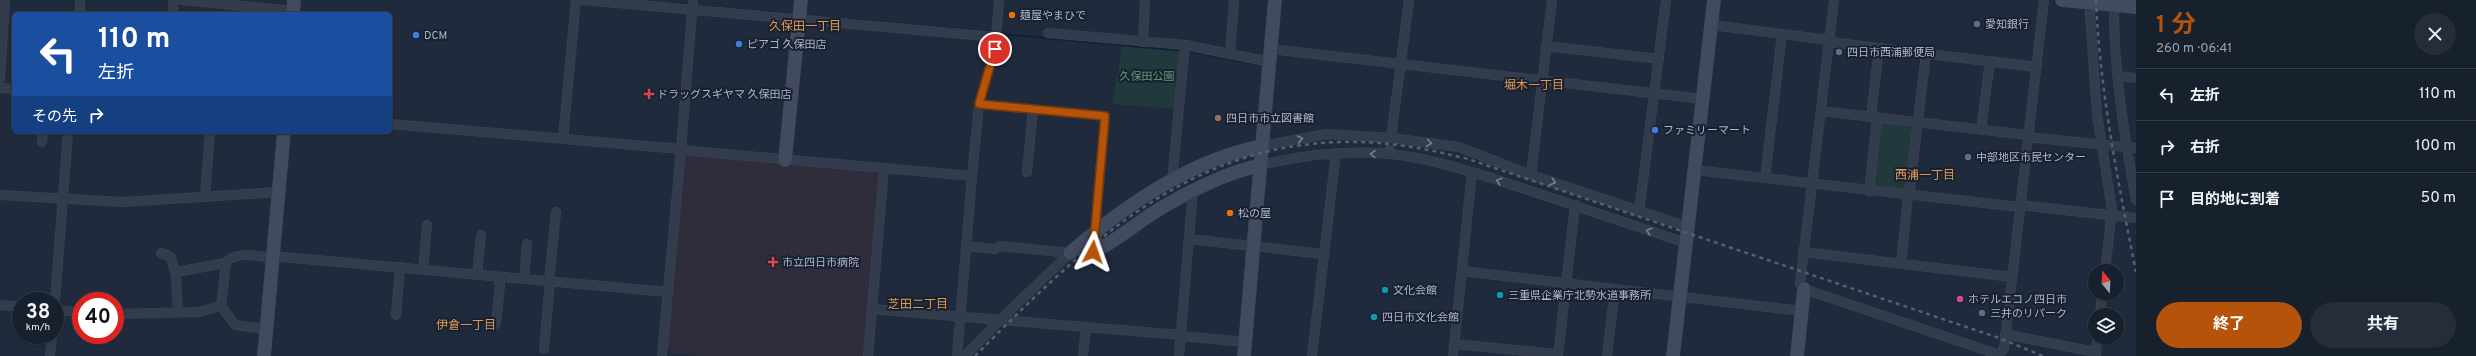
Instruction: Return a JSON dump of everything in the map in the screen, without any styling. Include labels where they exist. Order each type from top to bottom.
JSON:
[{"type":"street","points":[[0,79],[5,0]]},
{"type":"street","points":[[80,0],[80,12]]},
{"type":"street","points":[[173,0],[173,12]]},
{"type":"street","points":[[182,0],[294,8]]},
{"type":"street","points":[[563,140],[576,0]]},
{"type":"street","points":[[584,0],[997,36]]},
{"type":"street","points":[[662,356],[694,0]]},
{"type":"street","points":[[785,160],[801,0]]},
{"type":"street","points":[[956,356],[979,104],[997,36],[999,0]]},
{"type":"street","points":[[1143,42],[1145,0]]},
{"type":"street","points":[[1230,54],[1234,0]]},
{"type":"street","points":[[1244,356],[1275,0]]},
{"type":"street","points":[[1392,138],[1409,0]]},
{"type":"street","points":[[1531,175],[1552,0]]},
{"type":"street","points":[[1640,212],[1666,0]]},
{"type":"street","points":[[1673,356],[1714,0]]},
{"type":"street","points":[[1834,0],[1800,284],[1804,290],[1997,355],[2004,349],[2044,0]]},
{"type":"street","points":[[2062,0],[2114,3],[2136,6]]},
{"type":"street","points":[[2089,1],[2094,88],[2102,146],[2109,180],[2112,215],[2106,264]]},
{"type":"street","points":[[2114,3],[2118,76],[2126,147],[2136,200]]},
{"type":"street","points":[[1712,25],[1879,48],[2037,67]]},
{"type":"street","points":[[1048,33],[1143,42],[1184,49],[1230,54],[1270,55],[1401,64],[1703,99]]},
{"type":"street","points":[[1765,178],[1782,34]]},
{"type":"street","points":[[1546,46],[1659,59]]},
{"type":"street","points":[[1869,191],[1879,48]]},
{"type":"street","points":[[1172,181],[1184,49]]},
{"type":"street","points":[[1901,264],[1926,54]]},
{"type":"street","points":[[1981,130],[1990,62]]},
{"type":"street","points":[[2118,76],[2136,78]]},
{"type":"street","points":[[0,89],[12,89]]},
{"type":"street","points":[[979,104],[1105,116],[1093,252],[1108,245],[1150,216],[1193,190],[1231,174],[1261,164],[1295,157],[1336,153],[1396,155],[1472,172],[1686,243]]},
{"type":"street","points":[[1027,172],[1033,109]]},
{"type":"street","points":[[1820,111],[2102,146],[2136,148]]},
{"type":"street","points":[[392,124],[972,176]]},
{"type":"street","points":[[42,142],[43,134]]},
{"type":"street","points":[[56,292],[68,134]]},
{"type":"street","points":[[205,197],[210,134]]},
{"type":"street","points":[[264,356],[284,134]]},
{"type":"street","points":[[965,356],[1070,253],[1095,232],[1141,198],[1202,166],[1262,146],[1326,134],[1392,138],[1459,147],[1531,175],[1688,227]]},
{"type":"street","points":[[1312,356],[1336,153]]},
{"type":"street","points":[[868,356],[884,169]]},
{"type":"street","points":[[1695,170],[1869,191],[2136,218]]},
{"type":"street","points":[[1453,356],[1472,172]]},
{"type":"street","points":[[1179,356],[1193,190]]},
{"type":"street","points":[[0,194],[64,200],[122,202],[278,192]]},
{"type":"street","points":[[1454,344],[1558,355],[1574,205]]},
{"type":"street","points":[[544,349],[556,212]]},
{"type":"street","points":[[423,269],[427,225]]},
{"type":"street","points":[[477,275],[481,235]]},
{"type":"street","points":[[1189,239],[1323,254]]},
{"type":"street","points":[[524,279],[527,244]]},
{"type":"street","points":[[966,246],[995,249],[1000,246],[1070,253]]},
{"type":"street","points":[[1803,252],[2012,277]]},
{"type":"street","points":[[161,253],[170,255],[175,272],[178,312]]},
{"type":"street","points":[[175,272],[226,263],[233,256],[264,256],[668,292]]},
{"type":"street","points":[[226,263],[221,306],[235,325],[266,329]]},
{"type":"street","points":[[396,315],[400,267]]},
{"type":"street","points":[[1462,271],[1802,311]]},
{"type":"street","points":[[496,324],[500,285],[497,277]]},
{"type":"street","points":[[1607,356],[1615,288]]},
{"type":"street","points":[[1797,356],[1804,290]]},
{"type":"street","points":[[0,305],[12,306]]},
{"type":"street","points":[[124,314],[199,312],[221,306]]},
{"type":"street","points":[[872,309],[1181,335],[1246,342]]},
{"type":"street","points":[[1083,356],[1086,327]]},
{"type":"street","points":[[2005,334],[2096,354],[2097,344]]},
{"type":"street","points":[[50,356],[51,344]]},
{"type":"shaded area","name":"市立四日市病院","points":[[689,155],[875,171],[880,175],[863,356],[699,356],[671,353],[667,348],[684,158]]},
{"type":"green space","name":"久保田公園","points":[[1123,43],[1180,48],[1182,53],[1176,109],[1112,104]]},
{"type":"green space","points":[[1879,121],[1911,126],[1913,131],[1907,187],[1904,189],[1873,185]]},
{"type":"waterway","points":[[672,3],[686,5]]},
{"type":"waterway","points":[[699,6],[788,14]]},
{"type":"waterway","points":[[819,17],[991,32]]},
{"type":"waterway","points":[[1002,34],[1189,51],[1250,63]]},
{"type":"tunnel","points":[[1389,154],[1391,138]]},
{"type":"railway","points":[[2096,0],[2101,69],[2116,171],[2136,272]]},
{"type":"railway","points":[[975,356],[1055,278],[1096,242],[1140,210],[1186,182],[1235,161],[1288,147],[1346,142],[1408,146],[1468,159],[1999,338],[2043,356]]},
{"type":"place","name":"麺屋やまひで","points":[[1012,15]]},
{"type":"place","name":"愛知銀行","points":[[1977,24]]},
{"type":"place","name":"DCM","points":[[416,35]]},
{"type":"place","name":"ピアゴ 久保田店","points":[[739,44]]},
{"type":"place","name":"四日市西浦郵便局","points":[[1839,52]]},
{"type":"place","name":"ドラッグスギヤマ 久保田店","points":[[649,94]]},
{"type":"place","name":"四日市市立図書館","points":[[1218,118]]},
{"type":"place","name":"ファミリーマート","points":[[1655,130]]},
{"type":"place","name":"中部地区市民センター","points":[[1968,157]]},
{"type":"place","name":"松の屋","points":[[1230,213]]},
{"type":"place","name":"市立四日市病院","points":[[773,262]]},
{"type":"place","name":"文化会館","points":[[1385,290]]},
{"type":"place","name":"三重県企業庁北勢水道事務所","points":[[1500,295]]},
{"type":"place","name":"ホテルエコノ四日市","points":[[1960,299]]},
{"type":"place","name":"三井のリパーク","points":[[1982,313]]},
{"type":"place","name":"四日市文化会館","points":[[1374,317]]},
{"type":"district","name":"久保田一丁目","points":[[805,26]]},
{"type":"district","name":"堀木一丁目","points":[[1534,85]]},
{"type":"district","name":"西浦一丁目","points":[[1925,175]]},
{"type":"district","name":"芝田二丁目","points":[[918,304]]},
{"type":"district","name":"伊倉一丁目","points":[[466,325]]},
{"type":"route","points":[[995,49],[979,104],[1105,116],[1093,252]]}]
